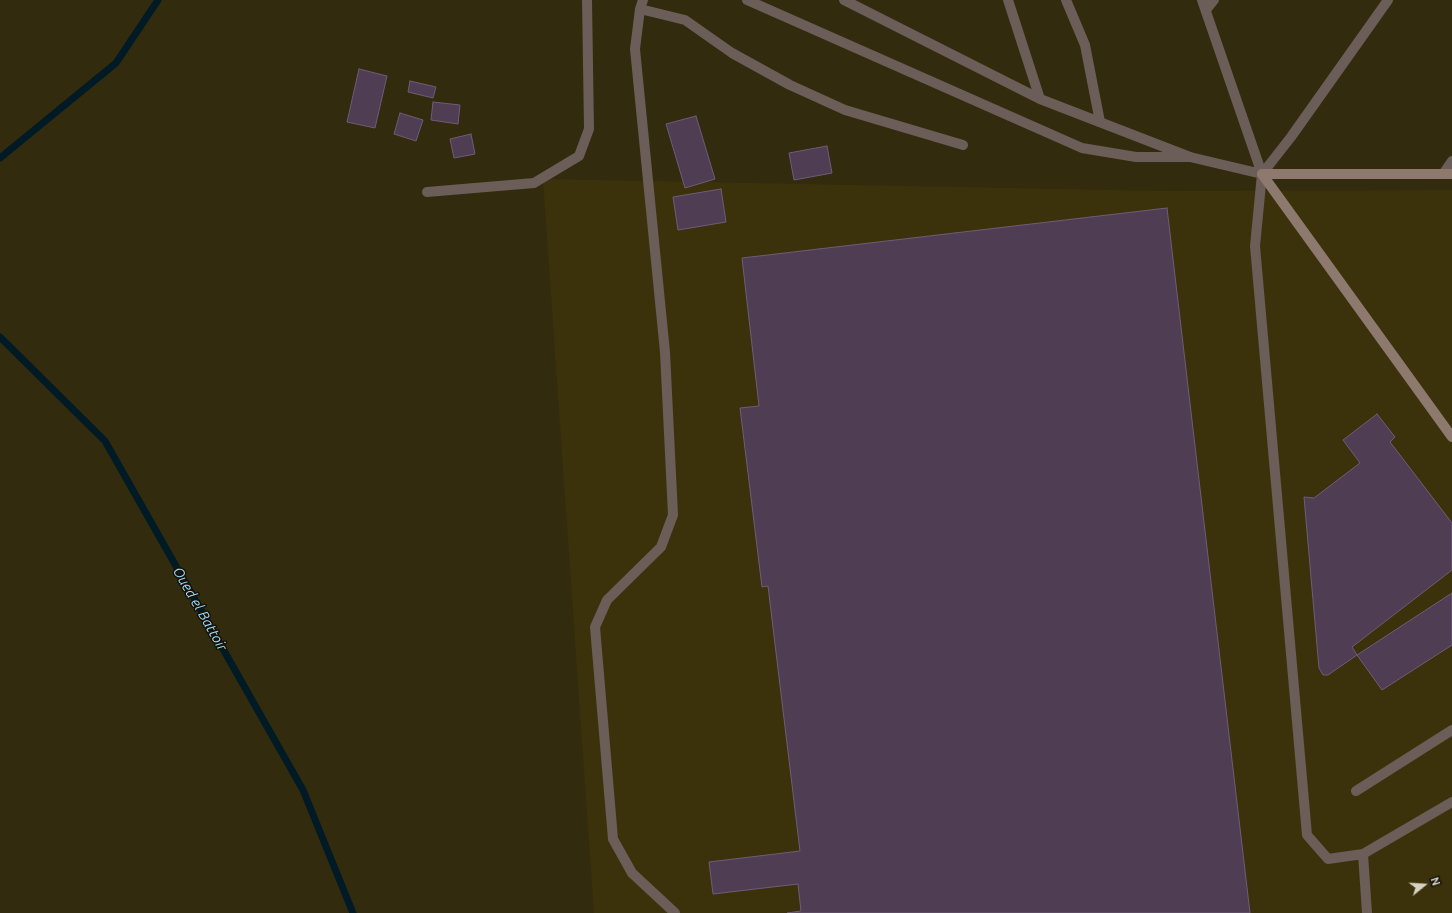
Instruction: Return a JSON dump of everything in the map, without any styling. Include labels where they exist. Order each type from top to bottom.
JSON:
[{"type":"street","points":[[427,192],[534,183],[579,156],[589,129],[587,0]]},
{"type":"street","points":[[747,0],[1082,148],[1136,158],[1190,157]]},
{"type":"street","points":[[1008,0],[1040,99]]},
{"type":"street","points":[[1066,0],[1085,45],[1100,122]]},
{"type":"street","points":[[1202,0],[1262,174],[1452,437]]},
{"type":"street","points":[[1206,10],[1214,0]]},
{"type":"street","points":[[1388,0],[1291,137],[1262,174],[1254,246],[1307,835],[1328,859],[1363,854],[1452,802]]},
{"type":"street","points":[[849,1],[1040,99],[1190,157],[1262,174],[1447,174],[1452,161]]},
{"type":"street","points":[[675,913],[632,873],[613,839],[595,627],[607,600],[661,547],[672,514],[665,352],[635,49],[642,4],[685,20],[732,53],[790,85],[845,110],[963,145]]},
{"type":"street","points":[[1356,791],[1452,730]]},
{"type":"street","points":[[1363,854],[1367,913]]},
{"type":"shaded area","points":[[543,179],[1167,191],[1452,190],[1452,913],[594,913]]},
{"type":"building","points":[[359,69],[387,76],[375,128],[347,122]]},
{"type":"building","points":[[410,81],[436,87],[433,98],[408,92]]},
{"type":"building","points":[[433,102],[460,105],[458,124],[431,120]]},
{"type":"building","points":[[400,113],[423,120],[416,141],[394,134]]},
{"type":"building","points":[[696,116],[715,179],[685,188],[666,124]]},
{"type":"building","points":[[471,134],[475,154],[454,158],[450,139]]},
{"type":"building","points":[[827,146],[832,173],[794,180],[789,153]]},
{"type":"building","points":[[721,189],[726,222],[678,230],[673,197]]},
{"type":"building","points":[[1167,208],[1250,913],[787,913],[801,911],[798,884],[713,894],[709,862],[800,851],[768,586],[762,587],[740,408],[759,406],[742,258]]},
{"type":"building","points":[[1377,414],[1395,437],[1390,442],[1452,523],[1452,570],[1352,647],[1357,655],[1328,675],[1323,675],[1319,668],[1304,497],[1314,498],[1360,463],[1343,440]]},
{"type":"building","points":[[1452,593],[1452,645],[1382,690],[1357,655]]},
{"type":"waterway","points":[[0,158],[116,63],[158,0]]},
{"type":"waterway","name":"Oued el Battoir","points":[[0,337],[105,441],[303,790],[353,913]]}]
